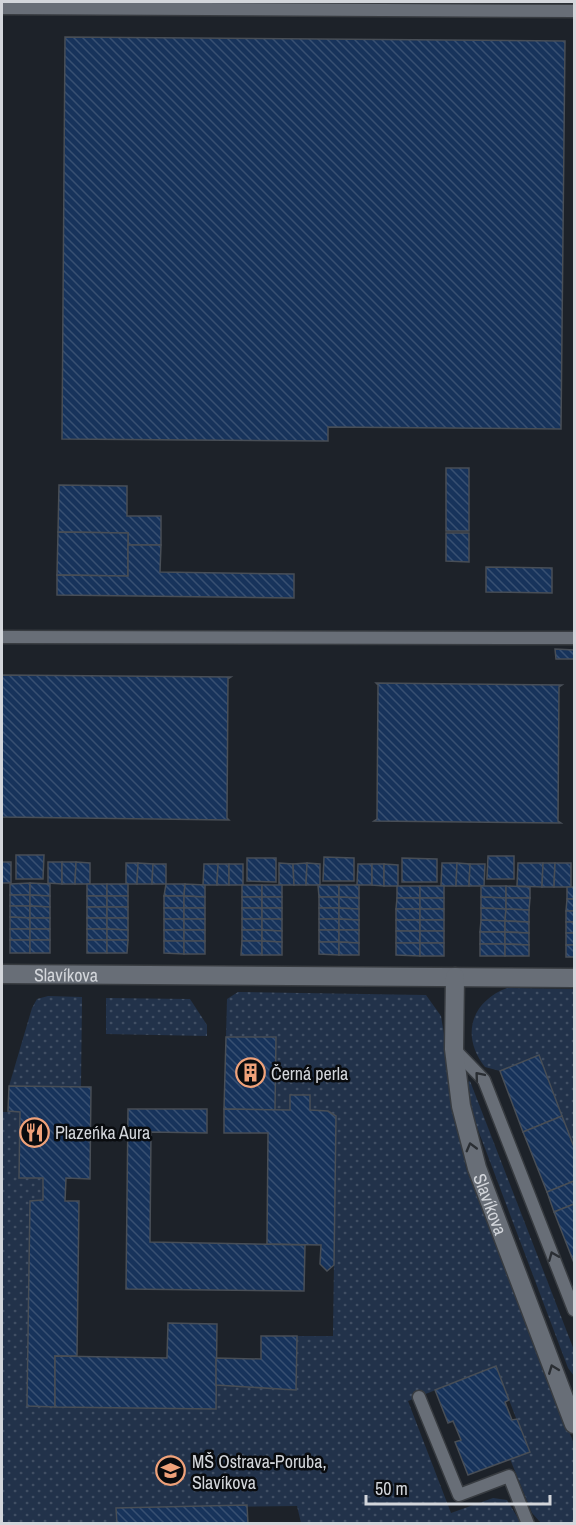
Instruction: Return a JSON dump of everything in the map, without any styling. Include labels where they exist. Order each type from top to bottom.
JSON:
[{"type":"street","name":"Slavíkova","points":[[2,974],[574,978]]},
{"type":"street","name":"Slavíkova","points":[[455,977],[454,1049],[461,1106],[477,1168],[574,1420]]},
{"type":"lane","points":[[2,8],[574,12]]},
{"type":"lane","points":[[2,637],[574,638]]},
{"type":"lane","points":[[454,1049],[484,1080],[574,1310]]},
{"type":"lane","points":[[419,1396],[459,1496],[509,1476],[528,1524]]},
{"type":"shaded area","points":[[507,988],[574,989],[574,1263],[500,1071],[485,1067],[473,1044],[473,1022],[477,1011],[494,994]]},
{"type":"shaded area","points":[[238,992],[426,995],[441,1016],[466,1168],[574,1444],[574,1523],[541,1523],[532,1513],[510,1459],[529,1452],[496,1366],[408,1401],[451,1513],[493,1498],[507,1500],[521,1523],[301,1523],[297,1506],[117,1508],[117,1523],[2,1524],[3,1112],[20,1112],[19,1178],[43,1178],[43,1200],[30,1201],[27,1406],[216,1385],[296,1390],[297,1336],[333,1336],[336,1116],[328,1111],[310,1110],[310,1095],[290,1095],[290,1110],[275,1110],[276,1038],[226,1037],[227,999]]},
{"type":"shaded area","points":[[48,996],[82,997],[81,1087],[9,1086],[32,1008],[37,999]]},
{"type":"shaded area","points":[[106,998],[190,999],[207,1025],[207,1036],[106,1034]]},
{"type":"shaded area","points":[[470,1081],[574,1350],[574,1376],[568,1368],[469,1106],[466,1083]]},
{"type":"building","points":[[65,37],[565,41],[561,429],[328,427],[328,441],[62,439]]},
{"type":"building","points":[[446,468],[469,468],[469,531],[446,531]]},
{"type":"building","points":[[59,485],[127,486],[127,516],[161,516],[161,545],[128,545],[128,533],[58,532]]},
{"type":"building","points":[[58,532],[128,533],[128,576],[57,575]]},
{"type":"building","points":[[446,533],[469,533],[469,562],[446,561]]},
{"type":"building","points":[[128,545],[161,545],[160,572],[294,574],[294,598],[57,595],[57,575],[128,576]]},
{"type":"building","points":[[486,567],[552,568],[552,593],[486,592]]},
{"type":"building","points":[[555,649],[574,650],[574,659],[556,659]]},
{"type":"building","points":[[2,675],[231,677],[228,679],[227,818],[229,820],[2,817]]},
{"type":"building","points":[[376,683],[562,685],[559,687],[558,821],[561,823],[374,821],[377,819],[378,685]]},
{"type":"building","points":[[16,855],[44,855],[43,879],[16,879]]},
{"type":"building","points":[[488,856],[514,856],[514,879],[487,879]]},
{"type":"building","points":[[324,857],[354,858],[354,881],[323,881]]},
{"type":"building","points":[[247,858],[276,858],[276,882],[247,881]]},
{"type":"building","points":[[402,858],[437,859],[437,882],[402,882]]},
{"type":"building","points":[[2,862],[11,862],[11,883],[2,883]]},
{"type":"building","points":[[48,862],[62,862],[62,884],[48,883]]},
{"type":"building","points":[[62,862],[76,862],[75,884],[62,884]]},
{"type":"building","points":[[76,862],[90,863],[90,884],[75,884]]},
{"type":"building","points":[[126,863],[138,863],[137,884],[126,884]]},
{"type":"building","points":[[138,863],[153,864],[152,884],[137,884]]},
{"type":"building","points":[[279,863],[293,864],[294,885],[279,885]]},
{"type":"building","points":[[307,863],[306,885],[294,885],[293,864]]},
{"type":"building","points":[[307,863],[320,864],[320,885],[306,885]]},
{"type":"building","points":[[442,863],[457,863],[456,886],[441,886]]},
{"type":"building","points":[[457,863],[470,864],[469,886],[456,886]]},
{"type":"building","points":[[518,863],[543,863],[542,887],[517,886]]},
{"type":"building","points":[[543,863],[555,863],[554,887],[542,887]]},
{"type":"building","points":[[555,863],[571,863],[571,887],[554,887]]},
{"type":"building","points":[[153,864],[166,864],[166,884],[152,884]]},
{"type":"building","points":[[204,864],[218,864],[217,885],[203,885]]},
{"type":"building","points":[[218,864],[229,864],[229,885],[217,885]]},
{"type":"building","points":[[229,864],[243,864],[243,885],[229,885]]},
{"type":"building","points":[[358,864],[372,864],[372,885],[357,885]]},
{"type":"building","points":[[372,864],[384,864],[384,886],[372,885]]},
{"type":"building","points":[[384,864],[398,865],[398,886],[384,886]]},
{"type":"building","points":[[470,864],[485,864],[484,886],[469,886]]},
{"type":"building","points":[[30,883],[30,895],[10,895],[10,884]]},
{"type":"building","points":[[30,883],[50,884],[50,896],[30,895]]},
{"type":"building","points":[[87,884],[107,884],[107,896],[87,896]]},
{"type":"building","points":[[107,884],[128,884],[128,896],[107,896]]},
{"type":"building","points":[[166,884],[185,884],[184,896],[164,896]]},
{"type":"building","points":[[185,884],[205,885],[205,897],[184,896]]},
{"type":"building","points":[[242,885],[262,885],[262,897],[242,897]]},
{"type":"building","points":[[262,885],[282,885],[282,897],[262,897]]},
{"type":"building","points":[[318,885],[339,885],[339,897],[319,897]]},
{"type":"building","points":[[339,885],[359,885],[359,898],[339,897]]},
{"type":"building","points":[[397,886],[420,886],[420,898],[397,898]]},
{"type":"building","points":[[420,886],[444,886],[444,898],[420,898]]},
{"type":"building","points":[[481,886],[506,886],[506,898],[481,897]]},
{"type":"building","points":[[506,886],[530,887],[530,898],[506,898]]},
{"type":"building","points":[[567,887],[574,887],[574,899],[567,899]]},
{"type":"building","points":[[10,895],[30,895],[30,906],[10,906]]},
{"type":"building","points":[[30,895],[50,896],[50,907],[30,906]]},
{"type":"building","points":[[87,896],[107,896],[107,907],[87,907]]},
{"type":"building","points":[[107,896],[128,896],[128,907],[107,907]]},
{"type":"building","points":[[164,896],[184,896],[184,908],[164,908]]},
{"type":"building","points":[[184,896],[205,897],[205,908],[184,908]]},
{"type":"building","points":[[242,897],[262,897],[262,908],[242,908]]},
{"type":"building","points":[[262,897],[282,897],[282,908],[262,908]]},
{"type":"building","points":[[319,897],[339,897],[339,908],[319,908]]},
{"type":"building","points":[[339,897],[359,898],[359,909],[339,908]]},
{"type":"building","points":[[481,897],[506,898],[506,909],[481,908]]},
{"type":"building","points":[[397,898],[420,898],[420,909],[396,909]]},
{"type":"building","points":[[420,898],[444,898],[444,909],[420,909]]},
{"type":"building","points":[[506,898],[530,898],[529,910],[506,909]]},
{"type":"building","points":[[567,899],[574,899],[574,911],[566,911]]},
{"type":"building","points":[[10,906],[30,906],[30,918],[10,917]]},
{"type":"building","points":[[30,906],[50,907],[50,918],[30,918]]},
{"type":"building","points":[[87,907],[107,907],[107,918],[87,918]]},
{"type":"building","points":[[107,907],[128,907],[128,918],[107,918]]},
{"type":"building","points":[[164,908],[184,908],[184,919],[164,919]]},
{"type":"building","points":[[184,908],[205,908],[205,919],[184,919]]},
{"type":"building","points":[[242,908],[262,908],[262,919],[242,919]]},
{"type":"building","points":[[262,908],[282,908],[282,919],[262,919]]},
{"type":"building","points":[[319,908],[339,908],[339,919],[319,919]]},
{"type":"building","points":[[339,908],[359,909],[359,920],[339,919]]},
{"type":"building","points":[[481,908],[506,909],[505,921],[481,920]]},
{"type":"building","points":[[396,909],[420,909],[420,920],[396,920]]},
{"type":"building","points":[[420,909],[444,909],[444,920],[420,920]]},
{"type":"building","points":[[506,909],[529,910],[529,922],[505,921]]},
{"type":"building","points":[[566,911],[574,911],[574,922],[566,922]]},
{"type":"building","points":[[10,917],[30,918],[30,929],[10,929]]},
{"type":"building","points":[[30,918],[50,918],[50,929],[30,929]]},
{"type":"building","points":[[87,918],[107,918],[107,929],[87,929]]},
{"type":"building","points":[[107,918],[128,918],[128,930],[107,929]]},
{"type":"building","points":[[164,919],[184,919],[184,930],[164,930]]},
{"type":"building","points":[[184,919],[205,919],[205,930],[184,930]]},
{"type":"building","points":[[242,919],[262,919],[262,930],[242,930]]},
{"type":"building","points":[[262,919],[282,919],[282,931],[262,930]]},
{"type":"building","points":[[319,919],[339,919],[339,930],[319,930]]},
{"type":"building","points":[[339,919],[359,920],[359,930],[339,930]]},
{"type":"building","points":[[396,920],[420,920],[420,931],[396,931]]},
{"type":"building","points":[[420,920],[444,920],[444,931],[420,931]]},
{"type":"building","points":[[481,920],[505,921],[505,932],[480,932]]},
{"type":"building","points":[[505,921],[529,922],[529,933],[505,932]]},
{"type":"building","points":[[566,922],[574,922],[574,933],[566,933]]},
{"type":"building","points":[[10,929],[30,929],[30,940],[10,940]]},
{"type":"building","points":[[30,929],[50,929],[50,940],[30,940]]},
{"type":"building","points":[[87,929],[107,929],[107,940],[87,940]]},
{"type":"building","points":[[107,929],[128,930],[128,940],[107,940]]},
{"type":"building","points":[[164,930],[184,930],[184,941],[164,941]]},
{"type":"building","points":[[184,930],[205,930],[205,941],[184,941]]},
{"type":"building","points":[[242,930],[262,930],[262,941],[242,941]]},
{"type":"building","points":[[262,930],[282,931],[282,942],[262,941]]},
{"type":"building","points":[[319,930],[339,930],[339,942],[319,942]]},
{"type":"building","points":[[339,930],[359,930],[359,943],[339,942]]},
{"type":"building","points":[[396,931],[420,931],[420,943],[396,943]]},
{"type":"building","points":[[420,931],[444,931],[444,943],[420,943]]},
{"type":"building","points":[[480,932],[505,932],[505,944],[480,944]]},
{"type":"building","points":[[505,932],[529,933],[529,945],[505,944]]},
{"type":"building","points":[[566,933],[574,933],[574,945],[566,945]]},
{"type":"building","points":[[10,940],[30,940],[30,953],[10,953]]},
{"type":"building","points":[[30,940],[50,940],[50,953],[30,953]]},
{"type":"building","points":[[87,940],[107,940],[107,953],[87,953]]},
{"type":"building","points":[[107,940],[128,940],[127,953],[107,953]]},
{"type":"building","points":[[164,941],[184,941],[184,954],[164,953]]},
{"type":"building","points":[[184,941],[205,941],[205,954],[184,954]]},
{"type":"building","points":[[242,941],[262,941],[262,955],[241,955]]},
{"type":"building","points":[[262,941],[282,942],[282,955],[262,955]]},
{"type":"building","points":[[319,942],[339,942],[339,955],[319,954]]},
{"type":"building","points":[[339,942],[359,943],[359,955],[339,955]]},
{"type":"building","points":[[396,943],[420,943],[420,956],[396,955]]},
{"type":"building","points":[[420,943],[444,943],[444,956],[420,956]]},
{"type":"building","points":[[480,944],[505,944],[505,956],[480,956]]},
{"type":"building","points":[[505,944],[529,945],[529,956],[505,956]]},
{"type":"building","points":[[566,945],[574,945],[574,957],[566,957]]},
{"type":"building","name":"Černá perla","points":[[226,1037],[276,1037],[275,1110],[224,1109]]},
{"type":"building","points":[[539,1055],[562,1116],[523,1132],[500,1071]]},
{"type":"building","points":[[9,1086],[91,1087],[90,1179],[66,1178],[65,1201],[79,1201],[77,1356],[55,1356],[55,1407],[27,1406],[30,1201],[43,1200],[43,1178],[19,1178],[20,1112],[8,1111]]},
{"type":"building","points":[[290,1095],[310,1095],[310,1110],[328,1111],[336,1116],[334,1265],[327,1271],[320,1264],[321,1245],[267,1244],[268,1133],[224,1133],[224,1109],[290,1110]]},
{"type":"building","points":[[128,1109],[207,1109],[207,1133],[151,1132],[150,1242],[305,1245],[304,1291],[126,1289]]},
{"type":"building","points":[[562,1116],[574,1147],[574,1181],[547,1192],[523,1132]]},
{"type":"building","points":[[574,1181],[574,1204],[554,1212],[547,1192]]},
{"type":"building","points":[[574,1204],[574,1263],[554,1212]]},
{"type":"building","points":[[168,1323],[217,1324],[216,1409],[55,1407],[55,1356],[167,1358]]},
{"type":"building","points":[[261,1336],[297,1336],[296,1390],[216,1385],[216,1358],[261,1359]]},
{"type":"building","points":[[496,1366],[509,1400],[505,1402],[512,1420],[517,1419],[530,1452],[468,1475],[455,1442],[461,1440],[453,1421],[448,1423],[435,1390]]},
{"type":"building","points":[[247,1505],[248,1524],[117,1524],[116,1508]]},
{"type":"place","name":"Černá perla","points":[[250,1073]]},
{"type":"place","name":"Plazeńka Aura","points":[[34,1132]]},
{"type":"place","name":"MŠ Ostrava-Poruba, Slavíkova","points":[[171,1471]]}]
